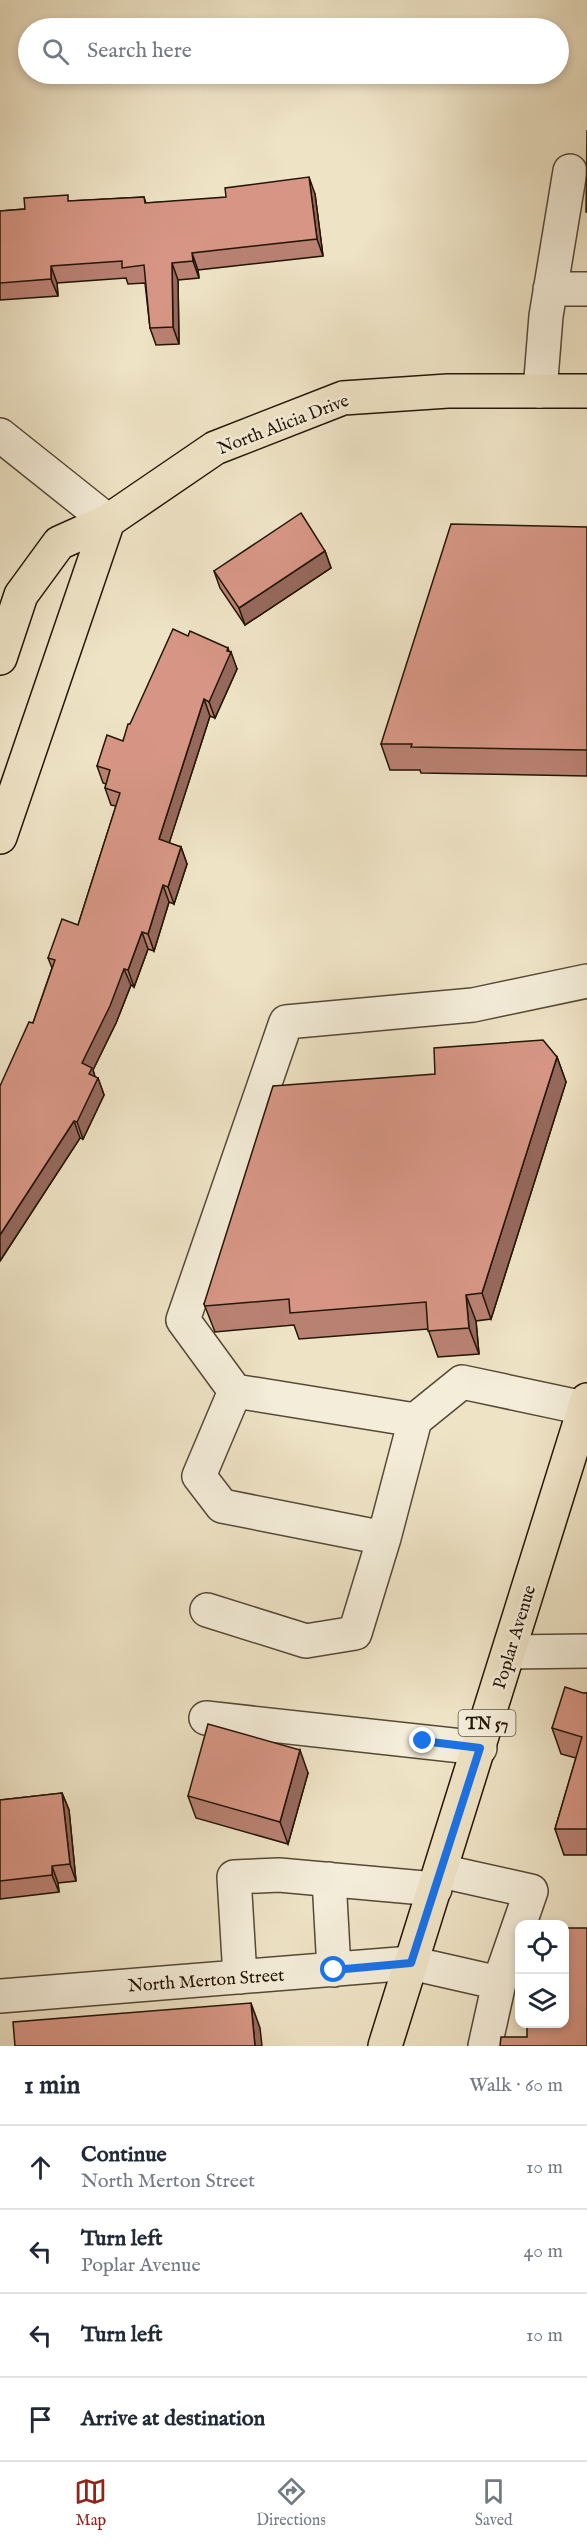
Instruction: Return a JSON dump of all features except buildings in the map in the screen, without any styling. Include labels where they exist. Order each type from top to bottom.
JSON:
[{"type":"main road","name":"North Alicia Drive","points":[[0,658],[21,595],[58,543],[108,521],[215,448],[343,398],[448,391],[587,391]]},
{"type":"main road","points":[[0,837],[108,521]]},
{"type":"main road","name":"Poplar Avenue","points":[[385,2046],[586,1404]]},
{"type":"street","points":[[540,391],[550,289],[570,171]]},
{"type":"street","points":[[550,289],[587,289]]},
{"type":"street","points":[[0,435],[108,521]]},
{"type":"street","points":[[415,1420],[235,1391],[183,1320],[286,1022],[473,1005],[587,981]]},
{"type":"street","points":[[207,1610],[306,1641],[355,1633],[384,1538],[415,1420],[462,1382],[586,1404]]},
{"type":"street","points":[[235,1391],[199,1476],[222,1506],[384,1538]]},
{"type":"street","points":[[510,1652],[587,1651]]},
{"type":"street","points":[[206,1718],[480,1748]]},
{"type":"street","points":[[240,1977],[234,1877],[279,1875],[328,1879],[438,1880],[531,1891],[499,1983],[485,2046]]},
{"type":"street","points":[[328,1879],[334,1970]]},
{"type":"street","name":"North Merton Street","points":[[0,1996],[411,1963],[499,1983]]},
{"type":"route","points":[[334,1970],[411,1963],[480,1748],[423,1741]]}]
